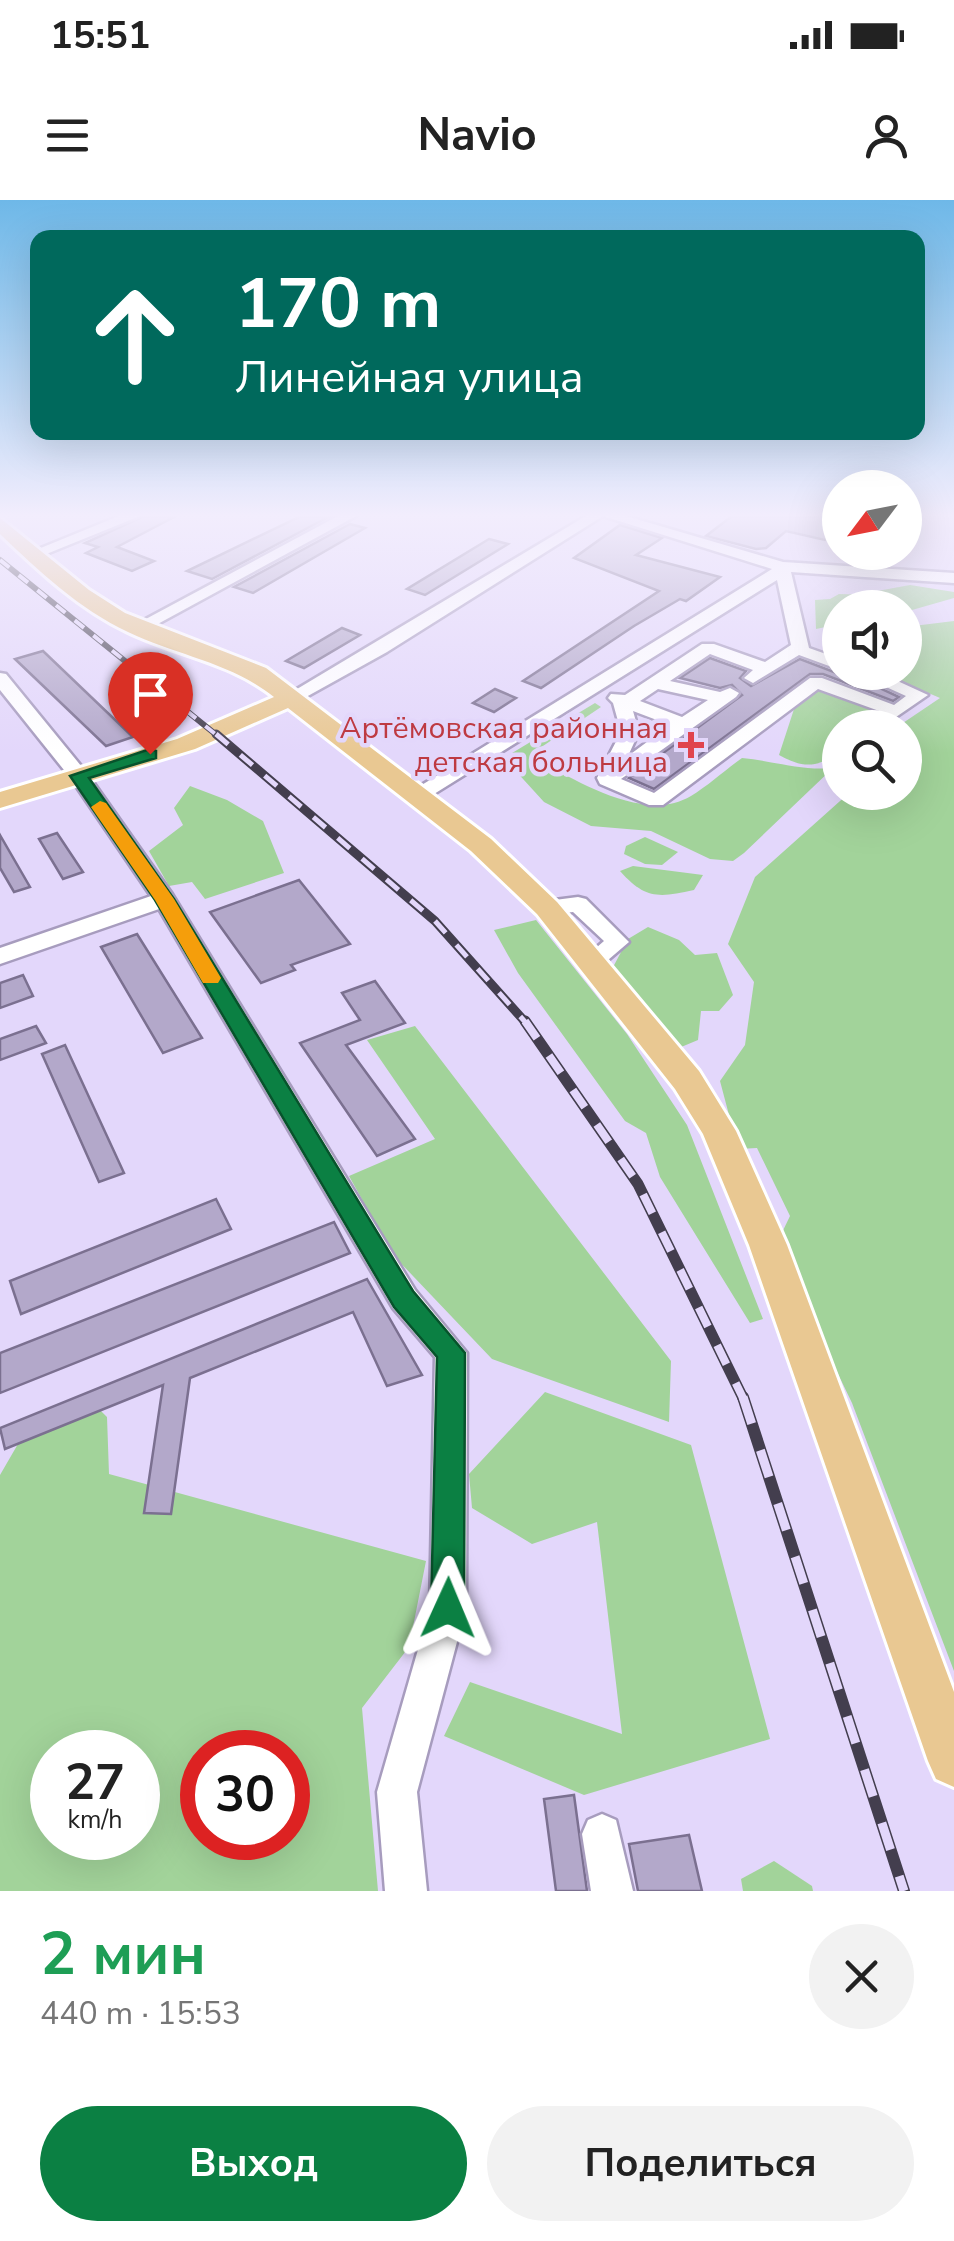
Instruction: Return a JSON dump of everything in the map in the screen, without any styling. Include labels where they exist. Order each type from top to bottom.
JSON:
[{"type":"main road","points":[[90,595],[136,628],[242,664],[481,845],[548,908],[687,1080],[719,1131],[829,1407],[954,1761]]},
{"type":"main road","points":[[0,800],[200,738],[290,698]]},
{"type":"street","points":[[136,628],[199,595]]},
{"type":"street","points":[[290,698],[467,595]]},
{"type":"street","points":[[419,795],[739,595]]},
{"type":"street","points":[[788,595],[801,650]]},
{"type":"street","points":[[625,700],[708,648],[767,669]]},
{"type":"street","points":[[801,650],[822,658]]},
{"type":"street","points":[[607,780],[730,693],[801,650]]},
{"type":"street","points":[[0,678],[79,776],[164,899],[404,1299],[451,1353],[448,1608],[397,1792],[406,1891]]},
{"type":"street","points":[[607,780],[656,801],[816,682],[822,684]]},
{"type":"street","points":[[656,684],[730,693]]},
{"type":"street","points":[[594,688],[684,724]]},
{"type":"street","points":[[837,690],[896,712],[919,695],[906,690]]},
{"type":"street","points":[[607,780],[630,732],[625,700]]},
{"type":"street","points":[[0,956],[164,899]]},
{"type":"street","points":[[602,1834],[612,1891]]},
{"type":"green space","points":[[922,595],[954,595],[922,607]]},
{"type":"green space","points":[[815,600],[822,600],[822,628],[816,629]]},
{"type":"green space","points":[[954,621],[954,1671],[852,1403],[776,1245],[790,1216],[757,1148],[738,1149],[720,1081],[745,1045],[754,982],[728,944],[755,877],[830,810],[922,810],[922,710],[940,698],[921,690],[922,625]]},
{"type":"green space","points":[[820,686],[881,710],[822,710],[822,761],[796,763],[779,755],[796,703]]},
{"type":"green space","points":[[595,703],[601,707],[540,748],[541,762],[614,797],[634,803],[673,803],[691,796],[742,758],[822,769],[822,779],[733,861],[710,859],[651,831],[591,826],[544,802],[504,758]]},
{"type":"green space","points":[[190,786],[227,800],[263,821],[284,873],[205,899],[192,882],[169,886],[149,851],[183,825],[174,808]]},
{"type":"green space","points":[[645,837],[678,852],[662,865],[645,864],[624,854],[626,846]]},
{"type":"green space","points":[[633,866],[703,875],[694,890],[653,894],[637,887],[620,871]]},
{"type":"green space","points":[[536,920],[627,1034],[687,1125],[763,1319],[750,1323],[660,1177],[646,1133],[625,1121],[518,973],[494,930]]},
{"type":"green space","points":[[648,927],[679,940],[695,955],[717,953],[733,995],[719,1011],[701,1011],[698,1040],[674,1050],[612,969],[628,939]]},
{"type":"green space","points":[[415,1026],[671,1361],[669,1422],[492,1359],[393,1255],[349,1176],[435,1139],[367,1040]]},
{"type":"green space","points":[[545,1392],[691,1445],[770,1739],[584,1795],[444,1736],[470,1682],[622,1734],[597,1522],[532,1544],[472,1508],[469,1474]]},
{"type":"green space","points":[[92,1402],[107,1417],[109,1474],[426,1561],[409,1647],[362,1708],[378,1891],[0,1891],[0,1475],[22,1437]]},
{"type":"green space","points":[[774,1861],[812,1886],[813,1891],[743,1891],[741,1879]]},
{"type":"building","points":[[653,595],[695,595],[686,601],[680,599],[634,626],[541,688],[523,681]]},
{"type":"building","points":[[342,628],[360,635],[304,668],[286,661]]},
{"type":"building","points":[[43,651],[133,737],[106,746],[15,659]]},
{"type":"building","points":[[710,658],[746,671],[740,678],[751,686],[800,659],[822,667],[822,674],[810,674],[654,789],[629,778],[742,695],[732,685],[720,688],[680,678]]},
{"type":"building","points":[[495,689],[516,698],[494,712],[473,703]]},
{"type":"building","points":[[864,690],[884,690],[899,697],[893,701]]},
{"type":"building","points":[[57,833],[83,872],[63,879],[39,839]]},
{"type":"building","points":[[0,835],[30,887],[14,892],[0,868]]},
{"type":"building","points":[[299,880],[350,944],[291,965],[295,970],[261,983],[210,912]]},
{"type":"building","points":[[137,934],[202,1038],[163,1053],[101,947]]},
{"type":"building","points":[[23,975],[33,996],[0,1008],[0,983]]},
{"type":"building","points":[[375,981],[405,1023],[346,1045],[415,1139],[377,1156],[300,1043],[360,1020],[342,993]]},
{"type":"building","points":[[36,1026],[46,1043],[0,1060],[0,1039]]},
{"type":"building","points":[[65,1045],[124,1173],[99,1182],[42,1054]]},
{"type":"building","points":[[216,1199],[231,1229],[21,1314],[10,1281]]},
{"type":"building","points":[[334,1222],[350,1253],[0,1393],[0,1353]]},
{"type":"building","points":[[367,1279],[422,1375],[387,1386],[353,1312],[190,1378],[171,1514],[144,1513],[163,1385],[5,1449],[0,1428]]},
{"type":"building","points":[[574,1795],[587,1891],[556,1891],[544,1799]]},
{"type":"building","points":[[689,1835],[702,1891],[638,1891],[629,1844]]},
{"type":"railway","points":[[43,595],[219,737]]},
{"type":"railway","points":[[216,734],[435,921],[527,1024]]},
{"type":"railway","points":[[525,1021],[638,1184],[744,1400]]},
{"type":"railway","points":[[744,1400],[904,1891]]},
{"type":"slow traffic","points":[[100,807],[164,899],[210,978]]},
{"type":"place","name":"Артёмовская районная детская больница","points":[[691,745]]},
{"type":"route","points":[[150,754],[79,776],[164,899],[404,1299],[451,1353],[448,1608]]}]
